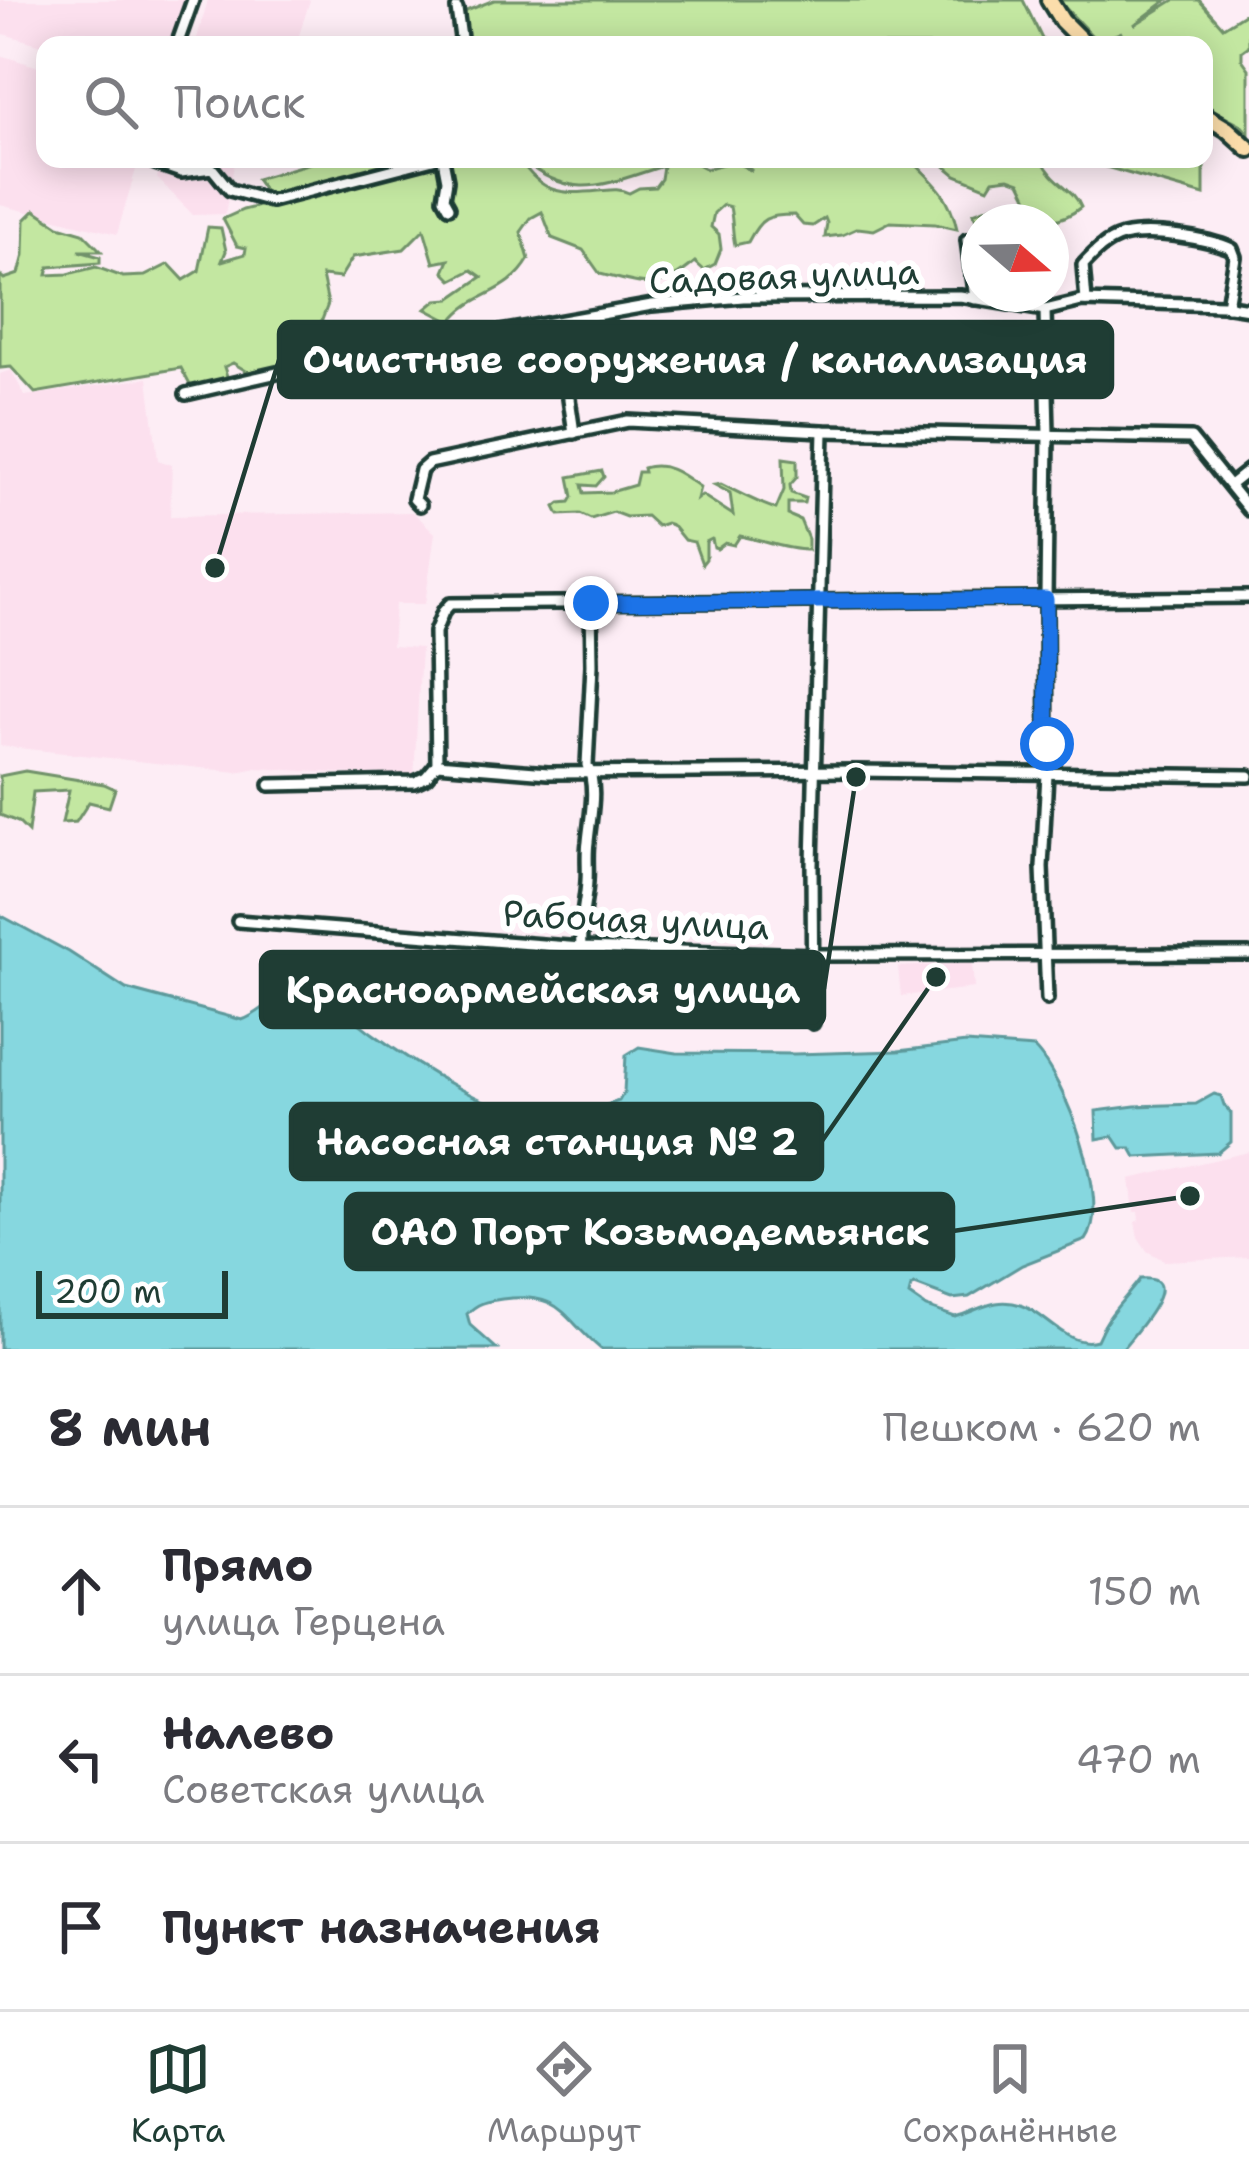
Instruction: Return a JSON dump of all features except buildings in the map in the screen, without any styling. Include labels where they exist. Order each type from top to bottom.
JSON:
[{"type":"main road","points":[[1049,0],[1077,36]]},
{"type":"main road","points":[[1213,120],[1249,149]]},
{"type":"street","points":[[181,36],[193,0]]},
{"type":"street","points":[[457,9],[461,36]]},
{"type":"street","points":[[170,168],[182,172],[212,168],[230,190],[271,201],[398,168]]},
{"type":"street","points":[[445,168],[444,198],[449,207]]},
{"type":"street","points":[[1086,301],[1083,265],[1098,248],[1125,236],[1180,236],[1232,249],[1227,305]]},
{"type":"street","name":"Садовая улица","points":[[187,394],[404,344],[448,341],[652,305],[743,297],[961,296]]},
{"type":"street","name":"Садовая улица","points":[[1069,305],[1086,301],[1249,309]]},
{"type":"street","points":[[1045,312],[1047,774],[1042,867],[1047,998]]},
{"type":"street","points":[[558,323],[574,433]]},
{"type":"street","points":[[420,505],[414,499],[421,470],[429,463],[628,421],[823,431],[1191,438],[1249,510]]},
{"type":"street","points":[[813,1023],[823,431]]},
{"type":"street","points":[[1231,485],[1249,470]]},
{"type":"street","points":[[270,784],[415,782],[427,777],[436,764],[435,632],[442,612],[451,604],[1249,597]]},
{"type":"street","points":[[581,948],[592,773],[587,765],[591,603]]},
{"type":"street","points":[[436,764],[592,773],[1249,776]]},
{"type":"street","name":"Рабочая улица","points":[[238,921],[581,948],[813,955],[1249,954]]},
{"type":"shaded area","points":[[0,0],[189,0],[178,36],[36,36],[36,43],[0,33]]},
{"type":"shaded area","points":[[208,0],[310,0],[299,36],[198,36]]},
{"type":"shaded area","points":[[0,55],[36,66],[36,168],[136,168],[117,234],[0,205]]},
{"type":"shaded area","points":[[160,168],[233,168],[225,214],[193,215],[157,178]]},
{"type":"shaded area","points":[[11,370],[25,396],[148,378],[158,460],[172,465],[170,516],[413,512],[435,533],[425,604],[395,604],[392,646],[421,648],[414,778],[257,768],[237,772],[0,746],[0,374]]},
{"type":"shaded area","points":[[972,963],[974,988],[901,996],[898,967]]},
{"type":"shaded area","points":[[1249,1152],[1249,1257],[1165,1261],[1147,1251],[1138,1237],[1139,1212],[1134,1212],[1130,1179]]},
{"type":"green space","points":[[494,0],[1023,0],[1041,36],[464,36],[461,13]]},
{"type":"green space","points":[[1058,0],[1167,0],[1134,25],[1174,0],[1199,0],[1223,27],[1249,11],[1249,46],[1242,51],[1242,59],[1249,69],[1249,134],[1213,110],[1213,36],[1116,36],[1122,32],[1092,36]]},
{"type":"green space","points":[[293,168],[392,168],[270,199],[256,179]]},
{"type":"green space","points":[[409,168],[442,168],[449,214],[453,209],[447,168],[527,168],[553,189],[629,193],[655,187],[663,168],[919,168],[945,198],[957,229],[890,222],[874,230],[858,228],[825,237],[825,218],[813,226],[785,215],[766,219],[748,242],[735,245],[730,207],[723,205],[714,213],[711,227],[719,234],[721,249],[715,264],[704,270],[695,262],[671,279],[650,284],[600,274],[583,250],[552,238],[542,212],[521,232],[529,259],[521,271],[451,322],[426,309],[482,277],[472,270],[452,280],[444,272],[449,260],[434,263],[424,229],[404,249],[353,257],[340,278],[322,276],[328,304],[319,328],[291,368],[248,372],[233,363],[224,367],[229,382],[191,387],[181,368],[35,393],[11,367],[0,368],[0,275],[4,279],[19,274],[25,220],[35,210],[59,226],[83,233],[101,251],[79,251],[100,257],[100,263],[49,267],[47,275],[96,267],[123,277],[145,276],[169,264],[184,280],[199,271],[208,227],[221,228],[226,251],[222,261],[245,254],[246,248],[237,246],[223,219],[243,210]]},
{"type":"green space","points":[[533,168],[656,168],[590,186]]},
{"type":"green space","points":[[948,168],[1047,168],[1081,207],[1069,215],[1069,204],[998,204],[1030,202],[1020,182],[1009,178],[993,180],[988,188]]},
{"type":"green space","points":[[1110,168],[1204,168],[1204,195]]},
{"type":"green space","points":[[783,458],[797,460],[791,493],[805,498],[804,503],[788,503],[788,515],[800,520],[808,550],[740,536],[734,545],[725,543],[717,549],[712,539],[706,542],[702,564],[694,542],[684,540],[672,525],[657,526],[646,516],[613,512],[591,519],[559,515],[555,507],[573,497],[569,477],[602,471],[604,477],[596,486],[582,485],[584,493],[611,492],[635,485],[643,468],[659,466],[700,487],[697,499],[702,495],[733,515],[730,493],[715,485],[776,509],[784,490]]},
{"type":"green space","points":[[25,771],[115,789],[109,807],[89,802],[76,822],[62,823],[69,790],[33,792],[28,832],[0,815],[0,776]]},
{"type":"water","points":[[0,915],[126,989],[242,1020],[282,997],[319,998],[455,1086],[502,1108],[546,1119],[619,1101],[626,1055],[639,1047],[677,1053],[794,1054],[898,1051],[966,1043],[1034,1048],[1059,1085],[1081,1141],[1093,1198],[1093,1222],[1086,1240],[1022,1265],[969,1297],[952,1299],[915,1285],[909,1295],[955,1317],[995,1303],[1021,1305],[1067,1335],[1086,1341],[1097,1340],[1140,1279],[1154,1280],[1160,1286],[1159,1295],[1122,1349],[601,1349],[550,1303],[522,1298],[487,1302],[467,1314],[470,1325],[497,1349],[0,1349]]},
{"type":"water","points":[[1214,1094],[1221,1096],[1231,1113],[1231,1142],[1218,1153],[1136,1157],[1113,1136],[1097,1139],[1096,1111],[1196,1104]]},
{"type":"place","name":"Очистные сооружения / канализация","points":[[215,568]]},
{"type":"place","name":"Красноармейская улица","points":[[856,777]]},
{"type":"place","name":"Насосная станция № 2","points":[[936,977]]},
{"type":"place","name":"ОАО Порт Козьмодемьянск","points":[[1190,1196]]},
{"type":"route","points":[[591,603],[1046,599],[1047,744]]}]
